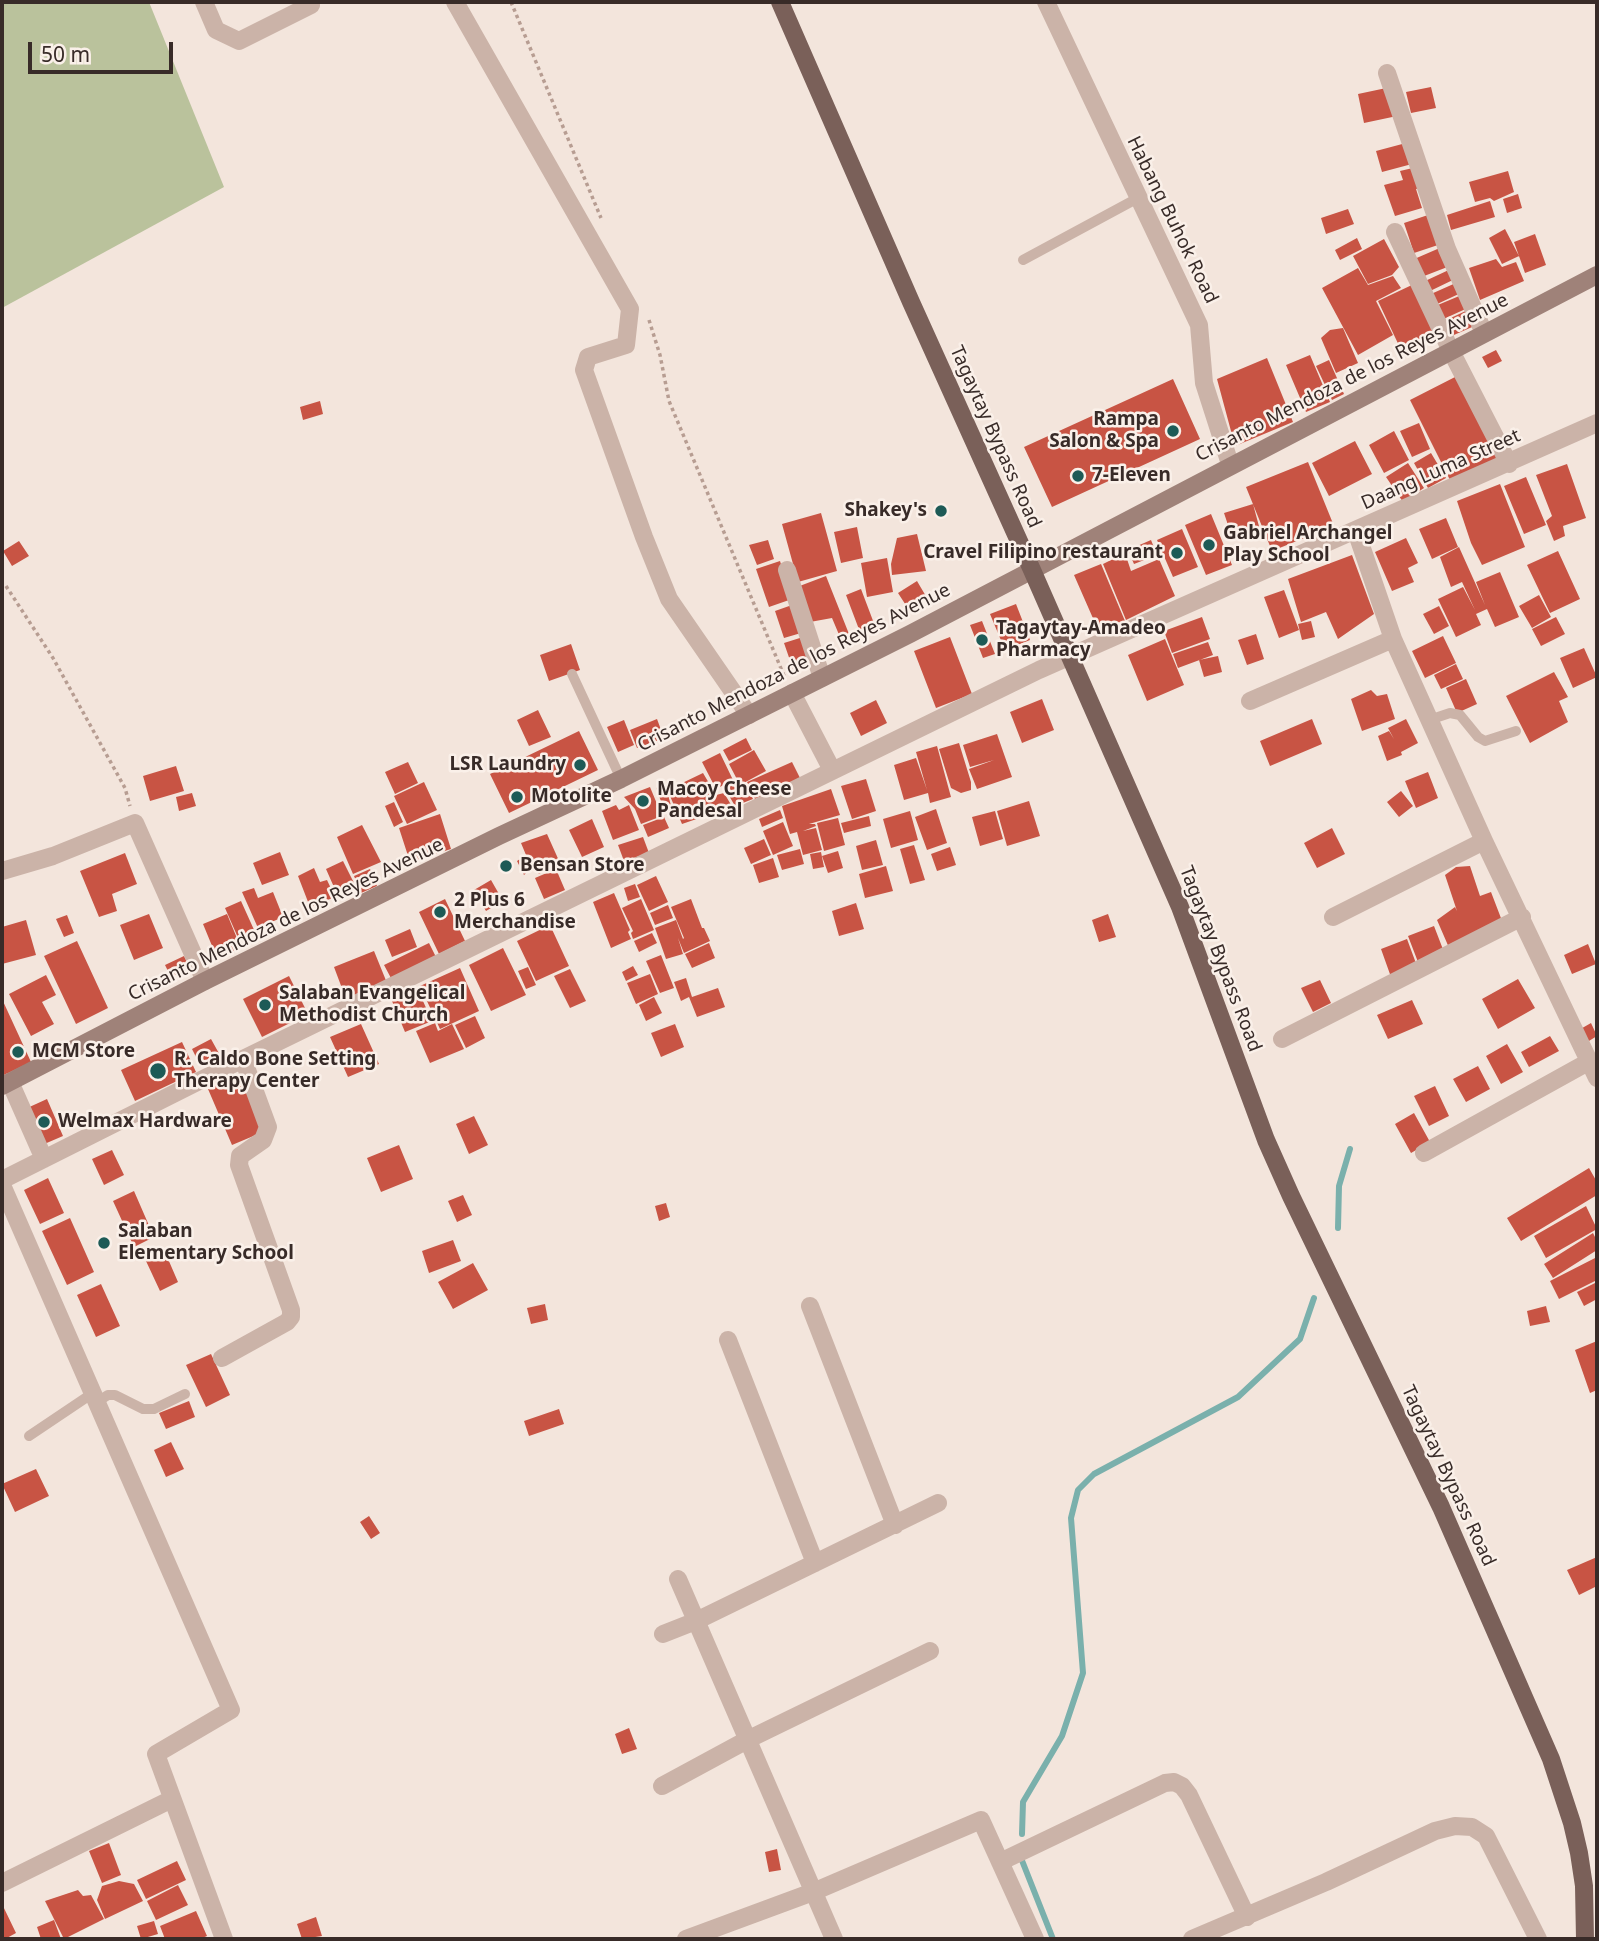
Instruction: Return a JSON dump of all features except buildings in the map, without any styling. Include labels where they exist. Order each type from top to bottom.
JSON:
[{"type":"main road","name":"Tagaytay Bypass Road","points":[[780,2],[1180,907],[1266,1140],[1441,1507],[1551,1759],[1579,1853],[1584,1886],[1585,1939]]},
{"type":"main road","name":"Crisanto Mendoza de los Reyes Avenue","points":[[6,1084],[205,981],[822,678],[1597,275]]},
{"type":"street","points":[[204,2],[216,30],[239,41],[311,5],[309,2]]},
{"type":"street","points":[[455,2],[629,309],[626,345],[588,357],[584,370],[669,599],[749,715]]},
{"type":"street","name":"Habang Buhok Road","points":[[1046,2],[1199,325],[1204,383],[1230,464]]},
{"type":"street","points":[[1387,73],[1447,248],[1485,333]]},
{"type":"street","points":[[1395,232],[1451,351],[1509,464]]},
{"type":"street","name":"Daang Luma Street","points":[[2,1180],[832,769],[1069,656],[1597,423]]},
{"type":"street","points":[[1356,531],[1394,639],[1429,720],[1597,1078]]},
{"type":"street","points":[[787,569],[822,678]]},
{"type":"street","points":[[1250,701],[1394,639]]},
{"type":"street","points":[[792,693],[832,769]]},
{"type":"street","points":[[2,871],[52,856],[135,823],[205,981]]},
{"type":"street","points":[[1333,917],[1485,841]]},
{"type":"street","points":[[1282,1039],[1522,917]]},
{"type":"street","points":[[222,1358],[288,1322],[291,1310],[239,1165],[240,1156],[263,1140],[268,1127],[243,1059]]},
{"type":"street","points":[[1424,1153],[1590,1061]]},
{"type":"street","points":[[6,1084],[44,1159]]},
{"type":"street","points":[[2,1185],[230,1710],[156,1754],[223,1939]]},
{"type":"street","points":[[810,1306],[895,1525]]},
{"type":"street","points":[[728,1340],[815,1563]]},
{"type":"street","points":[[663,1634],[938,1503]]},
{"type":"street","points":[[678,1579],[834,1939]]},
{"type":"street","points":[[662,1786],[747,1740],[930,1651]]},
{"type":"street","points":[[1000,1862],[1165,1783],[1174,1782],[1182,1786],[1189,1795],[1247,1917]]},
{"type":"street","points":[[2,1883],[172,1799]]},
{"type":"street","points":[[686,1939],[813,1892],[981,1820],[1035,1939]]},
{"type":"street","points":[[1192,1939],[1247,1917],[1435,1831],[1455,1826],[1472,1827],[1486,1836],[1538,1939]]},
{"type":"lane","points":[[1023,260],[1138,198]]},
{"type":"lane","points":[[572,674],[621,779]]},
{"type":"lane","points":[[1429,720],[1450,713],[1460,715],[1478,737],[1485,741],[1516,731]]},
{"type":"lane","points":[[29,1436],[95,1397],[115,1395],[143,1409],[154,1409],[185,1394]]},
{"type":"path","points":[[511,2],[604,226]]},
{"type":"path","points":[[646,311],[660,355],[669,401],[792,693]]},
{"type":"path","points":[[6,586],[53,658],[115,769],[125,789],[135,823]]},
{"type":"green space","points":[[2,2],[149,2],[224,187],[2,308]]},
{"type":"waterway","points":[[1338,1228],[1339,1186],[1350,1149]]},
{"type":"waterway","points":[[1022,1834],[1023,1802],[1062,1736],[1083,1673],[1071,1518],[1078,1490],[1094,1474],[1238,1397],[1300,1339],[1314,1298]]},
{"type":"waterway","points":[[1021,1858],[1053,1939]]},
{"type":"place","name":"Rampa Salon & Spa","points":[[1173,431]]},
{"type":"place","name":"7-Eleven","points":[[1078,476]]},
{"type":"place","name":"Shakey's","points":[[941,511]]},
{"type":"place","name":"Gabriel Archangel Play School","points":[[1209,545]]},
{"type":"place","name":"Cravel Filipino restaurant","points":[[1177,553]]},
{"type":"place","name":"Tagaytay-Amadeo Pharmacy","points":[[982,640]]},
{"type":"place","name":"LSR Laundry","points":[[580,765]]},
{"type":"place","name":"Motolite","points":[[517,797]]},
{"type":"place","name":"Macoy Cheese Pandesal","points":[[643,801]]},
{"type":"place","name":"Bensan Store","points":[[506,866]]},
{"type":"place","name":"2 Plus 6 Merchandise","points":[[440,912]]},
{"type":"place","name":"Salaban Evangelical Methodist Church","points":[[265,1005]]},
{"type":"place","name":"MCM Store","points":[[18,1052]]},
{"type":"place","name":"R. Caldo Bone Setting Therapy Center","points":[[158,1071]]},
{"type":"place","name":"Welmax Hardware","points":[[44,1122]]},
{"type":"place","name":"Salaban Elementary School","points":[[104,1243]]}]
